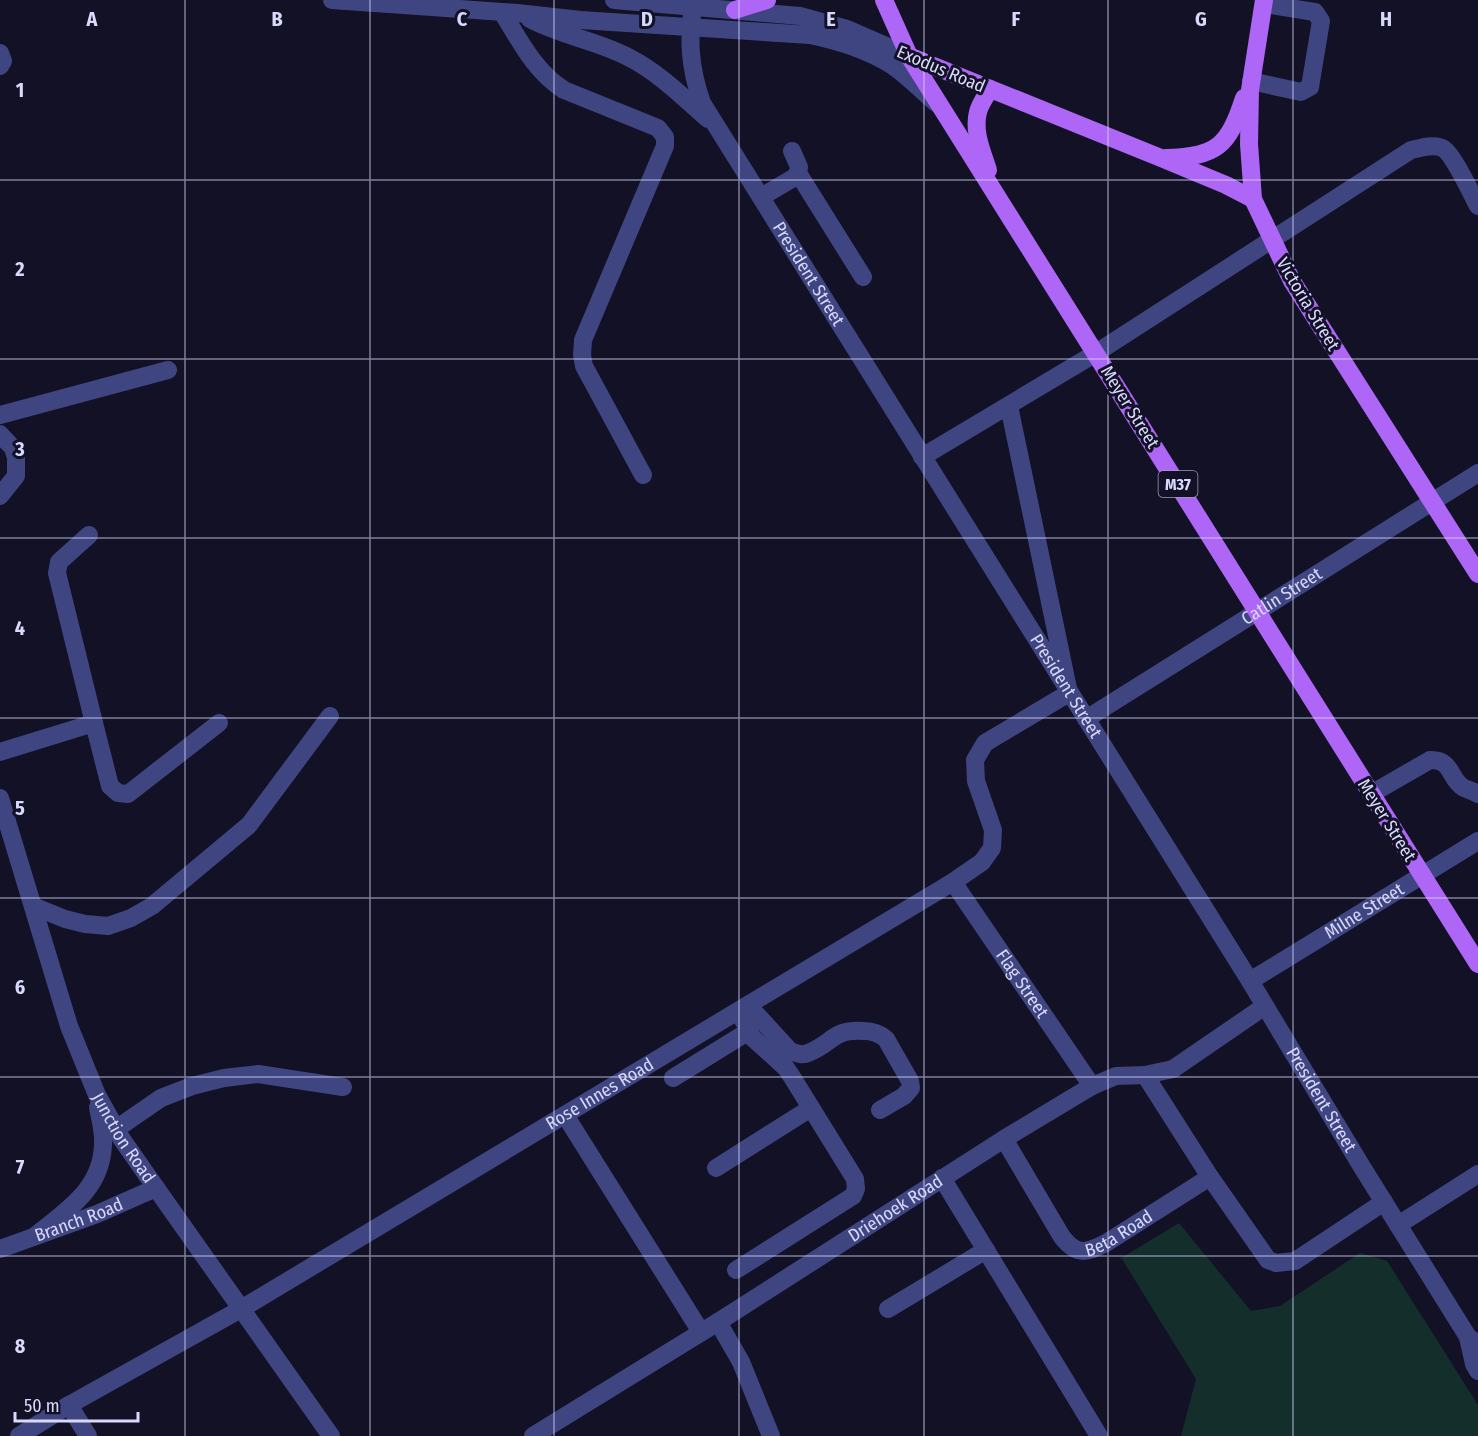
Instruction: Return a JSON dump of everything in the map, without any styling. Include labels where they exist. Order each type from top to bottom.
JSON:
[{"type":"main road","points":[[735,10],[767,0]]},
{"type":"main road","name":"Meyer Street","points":[[884,0],[909,56],[1478,964]]},
{"type":"main road","name":"Victoria Street","points":[[1264,2],[1250,85],[1249,144],[1253,199],[1292,281],[1478,574]]},
{"type":"main road","name":"Exodus Road","points":[[909,56],[1226,185],[1253,199]]},
{"type":"main road","points":[[1161,158],[1191,157],[1215,150],[1227,136],[1250,85]]},
{"type":"main road","points":[[990,89],[978,111],[977,129],[979,144],[997,198]]},
{"type":"street","points":[[332,0],[428,3],[581,20],[785,32],[828,39],[870,54],[894,67],[941,107]]},
{"type":"street","name":"Exodus Road","points":[[614,0],[694,3],[735,10],[781,13],[821,21],[909,56]]},
{"type":"street","points":[[1250,85],[1301,92],[1310,87],[1321,21],[1315,12],[1264,2]]},
{"type":"street","name":"President Street","points":[[694,3],[690,55],[693,78],[702,103],[1250,981],[1398,1225],[1473,1341],[1473,1364],[1478,1371]]},
{"type":"street","points":[[509,12],[631,58],[659,77],[718,128]]},
{"type":"street","points":[[509,12],[532,61],[554,83],[564,90],[658,128],[664,137],[665,147],[588,327],[583,340],[582,355],[584,366],[643,475]]},
{"type":"street","points":[[0,53],[3,61],[0,66]]},
{"type":"street","points":[[922,457],[1096,353],[1411,150],[1425,147],[1443,149],[1451,157],[1478,206]]},
{"type":"street","points":[[792,151],[802,179],[863,277]]},
{"type":"street","points":[[764,203],[795,177],[802,179]]},
{"type":"street","points":[[0,415],[168,369]]},
{"type":"street","points":[[1009,406],[1069,693]]},
{"type":"street","points":[[0,434],[13,448],[16,458],[16,476],[0,496]]},
{"type":"street","name":"Catlin Street","points":[[1086,719],[1478,473]]},
{"type":"street","points":[[89,535],[59,562],[57,573],[110,786],[118,793],[128,794],[219,723]]},
{"type":"street","name":"Rose Innes Road","points":[[19,1436],[69,1405],[241,1309],[953,882],[982,862],[992,848],[993,830],[975,781],[975,760],[985,743],[1069,693]]},
{"type":"street","points":[[33,906],[65,919],[108,926],[131,918],[152,906],[249,825],[330,716]]},
{"type":"street","points":[[0,752],[94,723]]},
{"type":"street","points":[[1371,794],[1430,760],[1438,759],[1445,764],[1462,787],[1478,794]]},
{"type":"street","name":"Junction Road","points":[[1,804],[69,1026],[97,1095],[116,1130],[331,1436]]},
{"type":"street","name":"Milne Street","points":[[1250,981],[1478,841]]},
{"type":"street","name":"Flag Street","points":[[953,882],[1092,1086]]},
{"type":"street","name":"Driehoek Road","points":[[533,1436],[1092,1086],[1116,1076],[1145,1075],[1173,1069],[1265,1006]]},
{"type":"street","points":[[736,1270],[853,1196],[856,1189],[855,1179],[786,1068],[753,1038],[743,1008]]},
{"type":"street","points":[[743,1008],[790,1051],[798,1054],[807,1054],[845,1031],[870,1031],[880,1034],[886,1039],[910,1081],[911,1088],[904,1096],[880,1110]]},
{"type":"street","points":[[673,1078],[749,1031]]},
{"type":"street","points":[[116,1130],[161,1098],[192,1086],[224,1078],[258,1074],[343,1087]]},
{"type":"street","points":[[1145,1075],[1210,1177],[1268,1260],[1276,1263],[1295,1261],[1384,1202]]},
{"type":"street","points":[[35,1236],[73,1205],[91,1186],[102,1163],[104,1142],[97,1095]]},
{"type":"street","points":[[716,1168],[811,1108]]},
{"type":"street","points":[[565,1114],[701,1332]]},
{"type":"street","name":"Beta Road","points":[[1004,1139],[1062,1237],[1071,1248],[1079,1251],[1090,1251],[1106,1243],[1210,1177]]},
{"type":"street","points":[[1398,1225],[1478,1174]]},
{"type":"street","points":[[942,1179],[1096,1435]]},
{"type":"street","name":"Branch Road","points":[[0,1249],[97,1214],[156,1188]]},
{"type":"street","points":[[888,1309],[986,1250]]},
{"type":"street","points":[[718,1322],[741,1362],[771,1436]]},
{"type":"street","points":[[69,1405],[88,1436]]},
{"type":"green space","points":[[1179,1223],[1251,1311],[1280,1306],[1360,1253],[1387,1261],[1478,1405],[1478,1436],[1181,1436],[1196,1379],[1122,1259],[1118,1260]]}]
